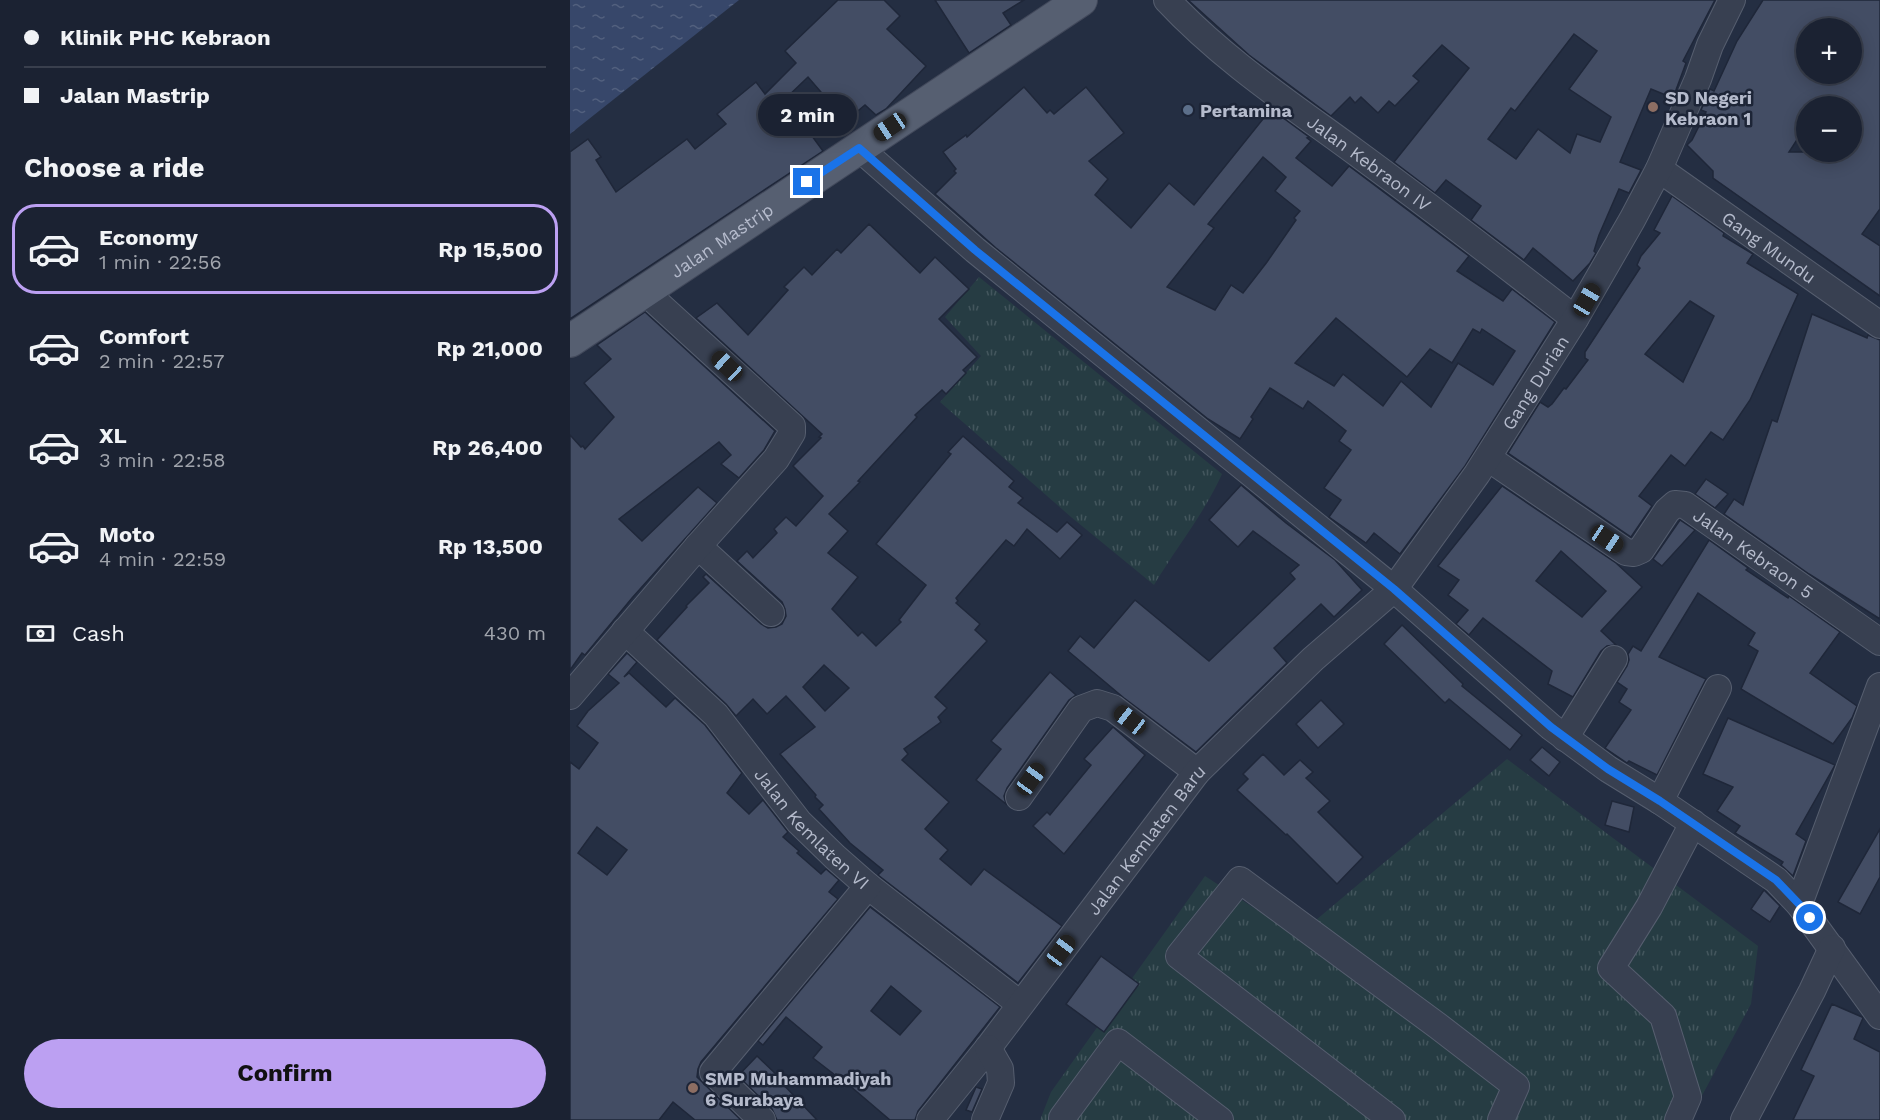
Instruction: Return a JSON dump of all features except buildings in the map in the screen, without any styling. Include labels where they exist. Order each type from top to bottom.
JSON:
[{"type":"main road","name":"Jalan Mastrip","points":[[570,341],[1081,0]]},
{"type":"street","name":"Jalan Kebraon IV","points":[[1167,0],[1211,44],[1449,220],[1575,320]]},
{"type":"street","name":"Gang Durian","points":[[1394,589],[1488,458],[1575,320],[1659,169],[1698,80],[1710,45],[1732,0]]},
{"type":"street","points":[[859,148],[975,250],[1394,589],[1565,738],[1776,880],[1799,904],[1880,1016]]},
{"type":"street","name":"Gang Mundu","points":[[1659,169],[1880,325]]},
{"type":"street","points":[[570,696],[776,459],[792,433],[792,426],[644,291]]},
{"type":"street","name":"Jalan Kebraon 5","points":[[1488,458],[1626,552],[1634,553],[1641,550],[1667,511],[1675,504],[1685,505],[1880,642]]},
{"type":"street","points":[[698,546],[771,613]]},
{"type":"street","name":"Jalan Kemlaten Baru","points":[[930,1120],[988,1048],[1197,772],[1313,659],[1394,589]]},
{"type":"street","name":"Jalan Kemlaten VI","points":[[625,631],[716,715],[799,822],[868,886],[1020,1004]]},
{"type":"street","points":[[1565,738],[1614,659]]},
{"type":"street","points":[[1660,801],[1718,688]]},
{"type":"street","points":[[1799,904],[1878,701]]},
{"type":"street","points":[[1019,796],[1080,709],[1097,703],[1113,708],[1197,772]]},
{"type":"street","points":[[1678,1120],[1688,1097],[1664,1016],[1611,968],[1649,907],[1693,823]]},
{"type":"street","points":[[1392,1120],[1179,956],[1240,880],[1516,1086],[1501,1120]]},
{"type":"street","points":[[762,1120],[712,1072],[868,886]]},
{"type":"street","points":[[1744,1120],[1832,948]]},
{"type":"street","points":[[1064,1120],[1062,1118],[1118,1042],[1220,1120]]},
{"type":"street","points":[[985,1120],[1001,1083],[1000,1069],[988,1048]]},
{"type":"green space","points":[[979,277],[1222,474],[1198,517],[1154,585],[1071,517],[940,402],[981,356],[945,317]]},
{"type":"green space","points":[[1507,759],[1758,946],[1751,1004],[1689,1120],[1040,1120],[1051,1092],[1205,876],[1297,936]]},
{"type":"water","points":[[570,0],[739,0],[570,134]]},
{"type":"place","name":"SD Negeri Kebraon 1","points":[[1653,107]]},
{"type":"place","name":"Pertamina","points":[[1188,110]]},
{"type":"place","name":"SMP Muhammadiyah 6 Surabaya","points":[[693,1088]]},
{"type":"route","points":[[807,182],[859,148],[975,250],[1394,589],[1551,727],[1608,769],[1660,801],[1776,880],[1810,918]]}]
